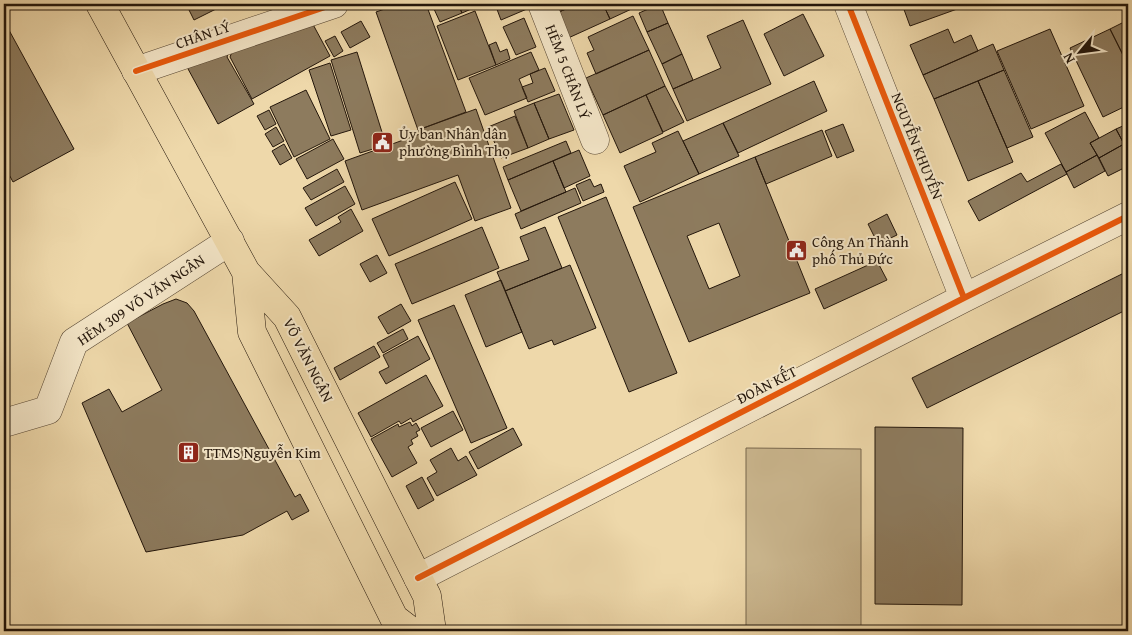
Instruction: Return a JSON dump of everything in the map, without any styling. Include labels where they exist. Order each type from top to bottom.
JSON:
[{"type":"main road","points":[[100,4],[246,272],[252,332],[394,618],[411,631]]},
{"type":"main road","name":"VÕ VĂN NGÂN","points":[[246,272],[287,317],[427,596],[432,631]]},
{"type":"street","name":"CHÂN LÝ","points":[[136,71],[334,4]]},
{"type":"street","name":"HẺM 5 CHÂN LÝ","points":[[542,4],[595,140]]},
{"type":"street","name":"NGUYỄN KHUYẾN","points":[[848,4],[964,298]]},
{"type":"street","name":"ĐOÀN KẾT","points":[[418,578],[1128,216]]},
{"type":"street","name":"HẺM 309 VÕ VĂN NGÂN","points":[[4,423],[48,410],[74,342],[230,241]]},
{"type":"shaded area","points":[[746,448],[861,449],[861,631],[746,631]]},
{"type":"building","points":[[186,4],[226,4],[194,20]]},
{"type":"building","points":[[302,4],[330,56],[252,99],[230,57],[241,29]]},
{"type":"building","points":[[399,4],[426,4],[466,112],[418,130],[376,12]]},
{"type":"building","points":[[436,4],[458,4],[462,13],[440,22],[434,9]]},
{"type":"building","points":[[458,4],[483,4],[462,13]]},
{"type":"building","points":[[495,4],[533,4],[534,6],[501,20]]},
{"type":"building","points":[[550,4],[578,4],[554,14]]},
{"type":"building","points":[[578,4],[603,4],[610,19],[566,39],[554,14]]},
{"type":"building","points":[[603,4],[637,4],[638,6],[610,19]]},
{"type":"building","points":[[660,4],[668,23],[647,32],[639,13]]},
{"type":"building","points":[[902,4],[971,4],[910,26]]},
{"type":"building","points":[[475,11],[496,65],[458,80],[437,26]]},
{"type":"building","points":[[803,14],[824,56],[784,76],[764,34]]},
{"type":"building","points":[[633,16],[649,50],[596,74],[587,53],[594,50],[588,37]]},
{"type":"building","points":[[524,18],[536,47],[516,55],[503,27]]},
{"type":"building","points":[[743,20],[771,84],[687,121],[673,89],[721,68],[707,36]]},
{"type":"building","points":[[1128,20],[1128,65],[1110,29]]},
{"type":"building","points":[[4,21],[74,149],[13,182],[4,165]]},
{"type":"building","points":[[361,21],[370,37],[350,48],[341,32]]},
{"type":"building","points":[[668,23],[682,54],[662,64],[647,32]]},
{"type":"building","points":[[948,29],[954,43],[971,35],[978,51],[923,75],[910,45]]},
{"type":"building","points":[[1050,29],[1084,106],[1031,129],[997,51]]},
{"type":"building","points":[[1110,29],[1128,65],[1128,105],[1103,117],[1070,48]]},
{"type":"building","points":[[237,32],[227,57],[254,104],[218,124],[181,56]]},
{"type":"building","points":[[335,36],[343,51],[334,57],[325,41]]},
{"type":"building","points":[[496,42],[500,52],[507,49],[510,59],[496,65],[489,45]]},
{"type":"building","points":[[993,44],[1004,70],[934,99],[923,75]]},
{"type":"building","points":[[649,50],[665,86],[603,115],[586,78]]},
{"type":"building","points":[[357,52],[386,145],[360,153],[331,60]]},
{"type":"building","points":[[531,52],[539,70],[519,79],[527,98],[485,115],[469,78]]},
{"type":"building","points":[[682,54],[693,80],[673,89],[662,64]]},
{"type":"building","points":[[330,63],[351,130],[331,136],[309,70]]},
{"type":"building","points":[[545,68],[555,91],[528,102],[522,87],[533,83],[530,74]]},
{"type":"building","points":[[1004,70],[1033,137],[1007,148],[978,81]]},
{"type":"building","points":[[814,81],[827,111],[738,153],[723,123]]},
{"type":"building","points":[[978,81],[1013,162],[968,181],[934,99]]},
{"type":"building","points":[[665,86],[684,122],[663,132],[646,95]]},
{"type":"building","points":[[306,90],[330,139],[294,157],[270,107]]},
{"type":"building","points":[[559,94],[574,130],[549,139],[534,103]]},
{"type":"building","points":[[646,95],[663,133],[620,153],[603,115]]},
{"type":"building","points":[[534,103],[549,139],[528,148],[514,111]]},
{"type":"building","points":[[476,109],[511,208],[475,221],[458,175],[362,210],[345,161],[420,134],[418,130]]},
{"type":"building","points":[[269,110],[276,124],[265,130],[257,116]]},
{"type":"building","points":[[1085,112],[1099,138],[1090,143],[1097,155],[1066,172],[1045,133]]},
{"type":"building","points":[[515,116],[528,148],[501,158],[488,127]]},
{"type":"building","points":[[723,123],[739,156],[699,174],[683,141]]},
{"type":"building","points":[[843,124],[854,151],[837,158],[825,131]]},
{"type":"building","points":[[1125,125],[1128,132],[1128,142],[1124,144],[1116,129]]},
{"type":"building","points":[[276,127],[284,141],[273,147],[265,134]]},
{"type":"building","points":[[1116,129],[1124,144],[1099,158],[1090,143]]},
{"type":"building","points":[[822,130],[832,156],[766,184],[755,157]]},
{"type":"building","points":[[678,131],[699,174],[640,202],[624,166],[656,152],[652,143]]},
{"type":"building","points":[[333,139],[344,159],[307,179],[296,159]]},
{"type":"building","points":[[566,141],[571,153],[508,180],[503,167]]},
{"type":"building","points":[[284,144],[292,158],[280,165],[272,151]]},
{"type":"building","points":[[1124,144],[1128,152],[1128,166],[1108,176],[1099,158]]},
{"type":"building","points":[[579,150],[590,176],[564,188],[553,161]]},
{"type":"building","points":[[1097,155],[1105,171],[1074,188],[1066,172]]},
{"type":"building","points":[[755,157],[810,293],[689,342],[633,207]],"holes":[[[719,223],[740,276],[709,289],[687,236]]]},
{"type":"building","points":[[553,161],[566,192],[521,211],[508,180]]},
{"type":"building","points":[[1061,164],[1067,174],[979,221],[968,201],[1021,173],[1027,182]]},
{"type":"building","points":[[337,169],[344,182],[311,200],[303,188]]},
{"type":"building","points":[[590,179],[594,187],[601,184],[604,192],[583,201],[576,185]]},
{"type":"building","points":[[455,182],[472,219],[389,256],[372,219]]},
{"type":"building","points":[[345,186],[355,204],[316,226],[305,208]]},
{"type":"building","points":[[575,188],[581,203],[521,229],[515,214]]},
{"type":"building","points":[[606,197],[677,373],[629,392],[558,217]]},
{"type":"building","points":[[351,209],[363,231],[319,256],[309,240],[341,222],[338,217]]},
{"type":"building","points":[[887,214],[897,235],[878,244],[868,224]]},
{"type":"building","points":[[482,227],[499,268],[412,304],[395,264]]},
{"type":"building","points":[[545,227],[562,268],[505,291],[497,272],[529,260],[520,237]]},
{"type":"building","points":[[377,255],[387,273],[370,282],[360,264]]},
{"type":"building","points":[[877,261],[887,280],[824,309],[815,289]]},
{"type":"building","points":[[570,265],[596,328],[554,345],[552,340],[529,349],[505,291]]},
{"type":"building","points":[[1128,271],[1128,309],[927,408],[912,378]]},
{"type":"building","points":[[501,280],[522,332],[486,347],[465,295]]},
{"type":"building","name":"TTMS Nguyễn Kim","points":[[176,299],[187,303],[194,311],[295,497],[300,494],[309,511],[292,520],[287,511],[243,535],[146,552],[82,403],[109,389],[122,412],[162,390],[127,323]]},
{"type":"building","points":[[401,304],[411,321],[388,334],[378,317]]},
{"type":"building","points":[[454,305],[507,428],[471,443],[418,320]]},
{"type":"building","points":[[403,329],[408,339],[383,353],[377,343]]},
{"type":"building","points":[[418,336],[430,359],[386,384],[379,372],[389,367],[383,355]]},
{"type":"building","points":[[374,346],[380,357],[340,380],[334,368]]},
{"type":"building","points":[[426,375],[443,406],[413,422],[411,418],[401,424],[399,421],[371,437],[358,413]]},
{"type":"building","points":[[453,411],[463,430],[431,447],[421,428]]},
{"type":"building","points":[[410,422],[412,426],[416,423],[420,430],[416,432],[418,436],[411,440],[413,444],[408,447],[417,463],[392,477],[371,439],[398,424],[399,427]]},
{"type":"building","points":[[875,427],[963,428],[962,605],[875,604]]},
{"type":"building","points":[[513,428],[522,445],[478,469],[469,452]]},
{"type":"building","points":[[451,448],[458,461],[466,456],[477,475],[437,496],[427,478],[437,472],[430,460]]},
{"type":"building","points":[[422,477],[434,500],[418,509],[406,486]]},
{"type":"cycle path","points":[[136,71],[334,4]]},
{"type":"cycle path","points":[[848,4],[964,298]]},
{"type":"cycle path","points":[[418,578],[1128,216]]},
{"type":"place","name":"Ủy ban Nhân dân phường Bình Thọ","points":[[383,143]]},
{"type":"place","name":"Công An Thành phố Thủ Đức","points":[[796,251]]},
{"type":"place","name":"TTMS Nguyễn Kim","points":[[188,453]]}]
